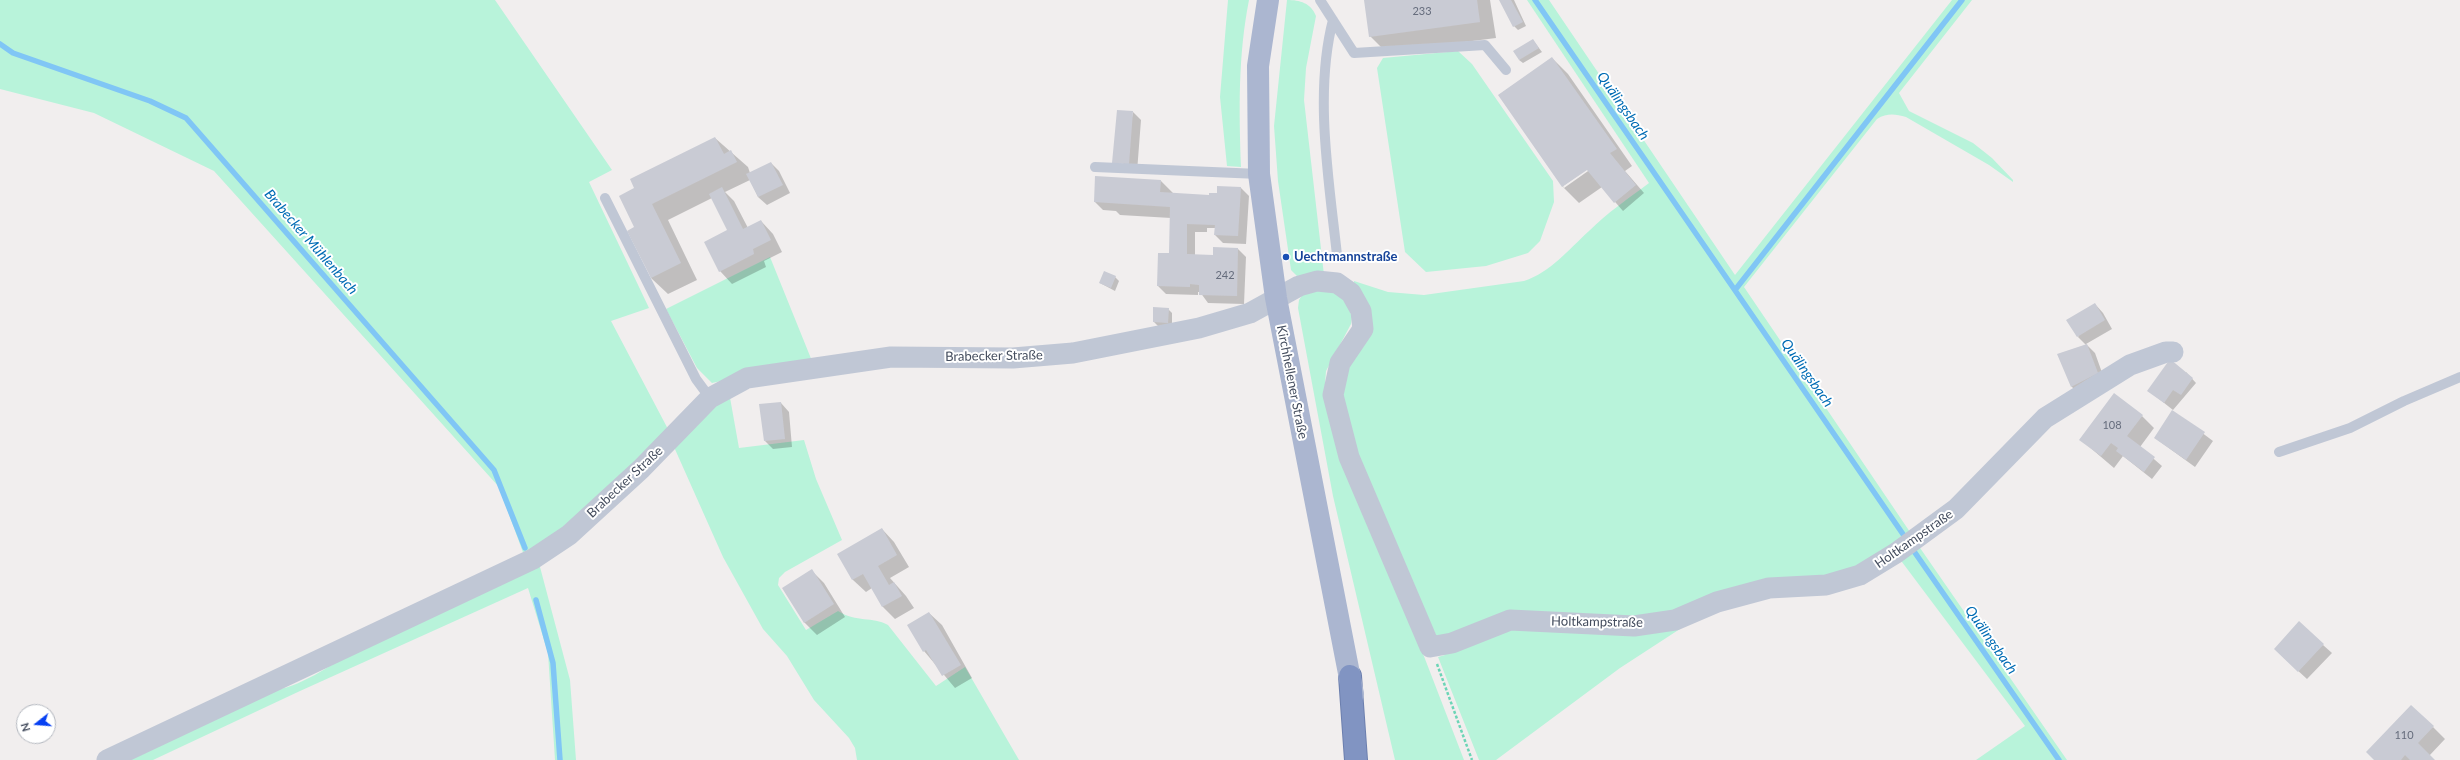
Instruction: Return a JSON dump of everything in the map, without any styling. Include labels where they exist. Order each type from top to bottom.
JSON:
[{"type":"highway","points":[[1350,676],[1356,760]]},
{"type":"main road","name":"Kirchhellener Straße","points":[[1268,0],[1258,66],[1258,156],[1276,298],[1350,676],[1368,760]]},
{"type":"street","points":[[1276,298],[1305,284],[1317,282],[1337,282],[1351,293],[1361,311],[1363,329],[1340,363],[1333,395],[1349,457],[1430,647]]},
{"type":"street","name":"Brabecker Straße","points":[[107,760],[533,559],[569,535],[641,469],[710,398],[747,378],[891,357],[1014,358],[1080,352],[1199,328],[1250,313],[1276,298]]},
{"type":"street","name":"Holtkampstraße","points":[[1430,647],[1452,643],[1510,620],[1634,626],[1675,620],[1717,602],[1770,588],[1826,585],[1860,576],[1922,535],[1956,509],[2044,418],[2130,365],[2166,352],[2173,352]]},
{"type":"lane","points":[[1320,0],[1354,53],[1485,45],[1506,70]]},
{"type":"lane","points":[[1333,20],[1326,48],[1325,144],[1337,256]]},
{"type":"lane","points":[[1095,167],[1260,174]]},
{"type":"lane","points":[[605,198],[696,379],[710,398]]},
{"type":"lane","points":[[2279,452],[2350,428],[2404,401],[2460,376]]},
{"type":"path","points":[[1430,647],[1447,688],[1472,760]]},
{"type":"green space","points":[[0,0],[495,0],[612,170],[589,182],[649,308],[611,321],[669,431],[632,471],[525,558],[499,487],[214,171],[94,113],[0,89]]},
{"type":"green space","points":[[1228,0],[1249,0],[1245,21],[1241,62],[1241,167],[1227,166],[1220,97]]},
{"type":"green space","points":[[1287,0],[1308,5],[1316,16],[1306,68],[1304,100],[1324,275],[1297,276],[1291,270],[1278,181],[1274,126]]},
{"type":"green space","points":[[1527,0],[1549,0],[1735,275],[1952,0],[1972,0],[1899,93],[1909,111],[1973,143],[1992,158],[2013,180],[2013,182],[1989,165],[1906,117],[1891,115],[1881,117],[1877,119],[1744,287],[1912,535],[1854,572],[1783,582],[1683,627],[1620,668],[1496,760],[1479,760],[1438,657],[1445,655],[1357,463],[1341,406],[1344,374],[1354,355],[1354,281],[1388,292],[1424,295],[1524,281],[1543,272],[1551,266],[1603,218],[1649,183]]},
{"type":"green space","points":[[1458,51],[1472,64],[1553,181],[1554,202],[1540,241],[1528,253],[1486,266],[1426,272],[1405,252],[1377,68],[1383,58]]},
{"type":"green space","points":[[770,257],[812,361],[712,383],[697,368],[666,309]]},
{"type":"green space","points":[[1325,288],[1344,296],[1352,317],[1351,324],[1326,371],[1324,397],[1464,760],[1395,760],[1333,496],[1298,308],[1299,300],[1303,294]]},
{"type":"green space","points":[[729,392],[739,448],[804,440],[816,479],[842,540],[785,572],[779,578],[778,585],[806,630],[838,611],[852,617],[882,622],[888,625],[936,686],[965,667],[1019,760],[857,760],[855,748],[849,738],[814,700],[787,656],[763,629],[723,557],[674,447]]},
{"type":"green space","points":[[1918,545],[2067,760],[1976,760],[2025,726],[1899,558]]},
{"type":"green space","points":[[535,566],[540,567],[570,680],[576,760],[555,760],[548,653],[528,588],[300,691],[153,760],[123,760],[268,691],[280,689],[304,681],[358,649],[401,627]]},
{"type":"building","points":[[1364,0],[1477,0],[1480,22],[1369,37]]},
{"type":"building","points":[[1499,0],[1511,0],[1523,22],[1513,27]]},
{"type":"building","points":[[1533,39],[1539,48],[1519,60],[1513,51]]},
{"type":"building","points":[[1552,57],[1617,149],[1610,153],[1636,185],[1614,203],[1587,170],[1562,187],[1498,95]]},
{"type":"building","points":[[1117,110],[1133,111],[1129,164],[1112,163]]},
{"type":"building","points":[[715,137],[724,154],[731,150],[737,162],[652,204],[681,263],[651,278],[627,231],[634,227],[619,196],[634,188],[630,179]]},
{"type":"building","points":[[771,162],[783,185],[758,197],[746,174]]},
{"type":"building","points":[[1095,176],[1161,180],[1160,192],[1209,195],[1209,193],[1217,193],[1217,186],[1241,187],[1238,236],[1214,235],[1215,225],[1187,224],[1187,254],[1213,255],[1213,247],[1238,248],[1237,296],[1199,295],[1199,285],[1190,284],[1190,287],[1157,286],[1158,253],[1169,253],[1170,207],[1094,202]]},
{"type":"building","points":[[722,187],[743,229],[761,220],[771,240],[753,249],[754,254],[719,272],[704,242],[727,230],[709,194]]},
{"type":"building","points":[[1104,271],[1116,276],[1111,288],[1099,283]]},
{"type":"building","points":[[2095,303],[2105,320],[2077,337],[2066,320]]},
{"type":"building","points":[[1153,307],[1169,308],[1168,323],[1153,322]]},
{"type":"building","points":[[2087,344],[2098,373],[2071,387],[2057,354]]},
{"type":"building","points":[[2170,359],[2193,378],[2181,395],[2173,390],[2164,403],[2147,391]]},
{"type":"building","points":[[2114,393],[2143,415],[2127,436],[2155,457],[2144,472],[2116,451],[2118,448],[2111,443],[2101,456],[2079,440]]},
{"type":"building","points":[[781,402],[785,439],[764,441],[759,404]]},
{"type":"building","points":[[2172,410],[2205,432],[2186,460],[2154,438]]},
{"type":"building","points":[[882,528],[897,555],[878,566],[889,585],[894,582],[902,596],[882,607],[863,574],[852,580],[837,554]]},
{"type":"building","points":[[812,569],[834,604],[804,623],[782,588]]},
{"type":"building","points":[[929,612],[961,665],[942,676],[926,650],[923,652],[907,625]]},
{"type":"building","points":[[2299,621],[2324,644],[2298,672],[2274,649]]},
{"type":"building","points":[[2411,705],[2434,726],[2418,743],[2435,760],[2410,760],[2405,755],[2401,760],[2374,760],[2366,752]]},
{"type":"waterway","name":"Quälingsbach","points":[[1535,0],[1907,540]]},
{"type":"waterway","points":[[1735,290],[1962,0]]},
{"type":"waterway","name":"Brabecker Mühlenbach","points":[[0,44],[13,53],[150,101],[186,118],[494,470],[525,548]]},
{"type":"waterway","name":"Quälingsbach","points":[[1911,547],[2059,760]]},
{"type":"waterway","name":"Brabecker Mühlenbach","points":[[536,600],[553,663],[560,760]]},
{"type":"place","name":"Uechtmannstraße","points":[[1286,257]]}]
